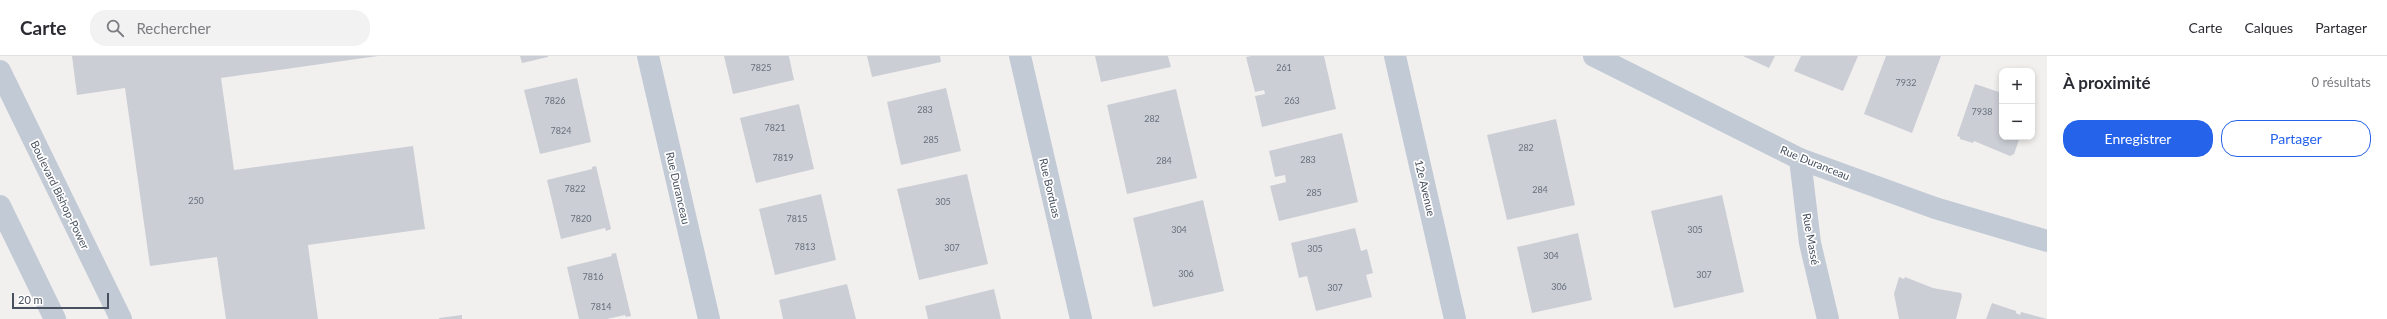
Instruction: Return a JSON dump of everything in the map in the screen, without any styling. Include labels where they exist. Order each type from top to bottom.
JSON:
[{"type":"street","name":"Rue Duranceau","points":[[648,56],[709,319]]},
{"type":"street","name":"Rue Borduas","points":[[1020,56],[1081,319]]},
{"type":"street","name":"12e Avenue","points":[[1395,56],[1455,319]]},
{"type":"street","name":"Rue Duranceau","points":[[1594,56],[1800,159],[1935,208],[2047,241]]},
{"type":"street","name":"Boulevard Bishop-Power","points":[[0,71],[121,319]]},
{"type":"street","name":"Rue Massé","points":[[1800,159],[1810,243],[1828,319]]},
{"type":"street","points":[[0,206],[55,319]]},
{"type":"building","points":[[72,56],[378,56],[221,78],[234,170],[413,146],[425,229],[308,245],[318,319],[226,319],[217,257],[150,266],[125,88],[77,95]]},
{"type":"building","points":[[520,56],[548,56],[548,57],[522,63]]},
{"type":"building","points":[[724,56],[789,56],[794,80],[733,94]]},
{"type":"building","points":[[867,56],[940,56],[941,62],[872,77]]},
{"type":"building","points":[[1095,56],[1168,56],[1171,67],[1101,82]]},
{"type":"building","points":[[1324,56],[1336,109],[1262,127],[1255,96],[1265,94],[1264,90],[1255,92],[1246,57]]},
{"type":"building","points":[[1743,56],[1775,56],[1769,68]]},
{"type":"building","points":[[1801,56],[1858,56],[1843,91],[1794,71]]},
{"type":"building","points":[[1886,56],[1941,56],[1912,133],[1864,114]]},
{"type":"building","points":[[577,78],[591,142],[540,154],[524,90]]},
{"type":"building","points":[[1975,84],[1999,92],[1999,140],[2019,140],[2014,154],[2010,156],[1974,141],[1973,143],[1960,139],[1960,137],[1957,136]]},
{"type":"building","points":[[946,88],[961,151],[901,165],[887,102]]},
{"type":"building","points":[[1176,89],[1197,178],[1127,194],[1107,105]]},
{"type":"building","points":[[799,104],[814,169],[756,183],[740,118]]},
{"type":"building","points":[[1556,119],[1575,205],[1507,220],[1487,135]]},
{"type":"building","points":[[1342,133],[1358,202],[1279,221],[1270,186],[1286,182],[1285,175],[1275,177],[1269,151]]},
{"type":"building","points":[[596,166],[611,229],[606,231],[605,228],[561,239],[547,180],[592,169],[592,167]]},
{"type":"building","points":[[967,174],[988,264],[919,280],[897,189]]},
{"type":"building","points":[[821,194],[836,260],[775,275],[759,209]]},
{"type":"building","points":[[1722,195],[1744,292],[1674,308],[1651,211]]},
{"type":"building","points":[[1203,200],[1224,291],[1153,307],[1133,218]]},
{"type":"building","points":[[1355,228],[1361,251],[1367,249],[1373,273],[1366,275],[1372,297],[1316,311],[1307,276],[1299,278],[1291,243]]},
{"type":"building","points":[[1578,233],[1592,300],[1532,313],[1517,247]]},
{"type":"building","points":[[616,253],[631,316],[626,317],[625,315],[607,319],[579,319],[567,267],[612,256],[611,254]]},
{"type":"building","points":[[1899,277],[1904,279],[1905,277],[1933,288],[1961,293],[1962,296],[1956,319],[1899,319],[1894,294]]},
{"type":"building","points":[[847,284],[856,319],[783,319],[779,300]]},
{"type":"building","points":[[994,289],[1001,319],[928,319],[925,306]]},
{"type":"building","points":[[1992,303],[2016,311],[2016,313],[2020,315],[2021,312],[2047,319],[1986,319]]},
{"type":"building","points":[[462,315],[462,319],[439,319],[439,318]]}]
